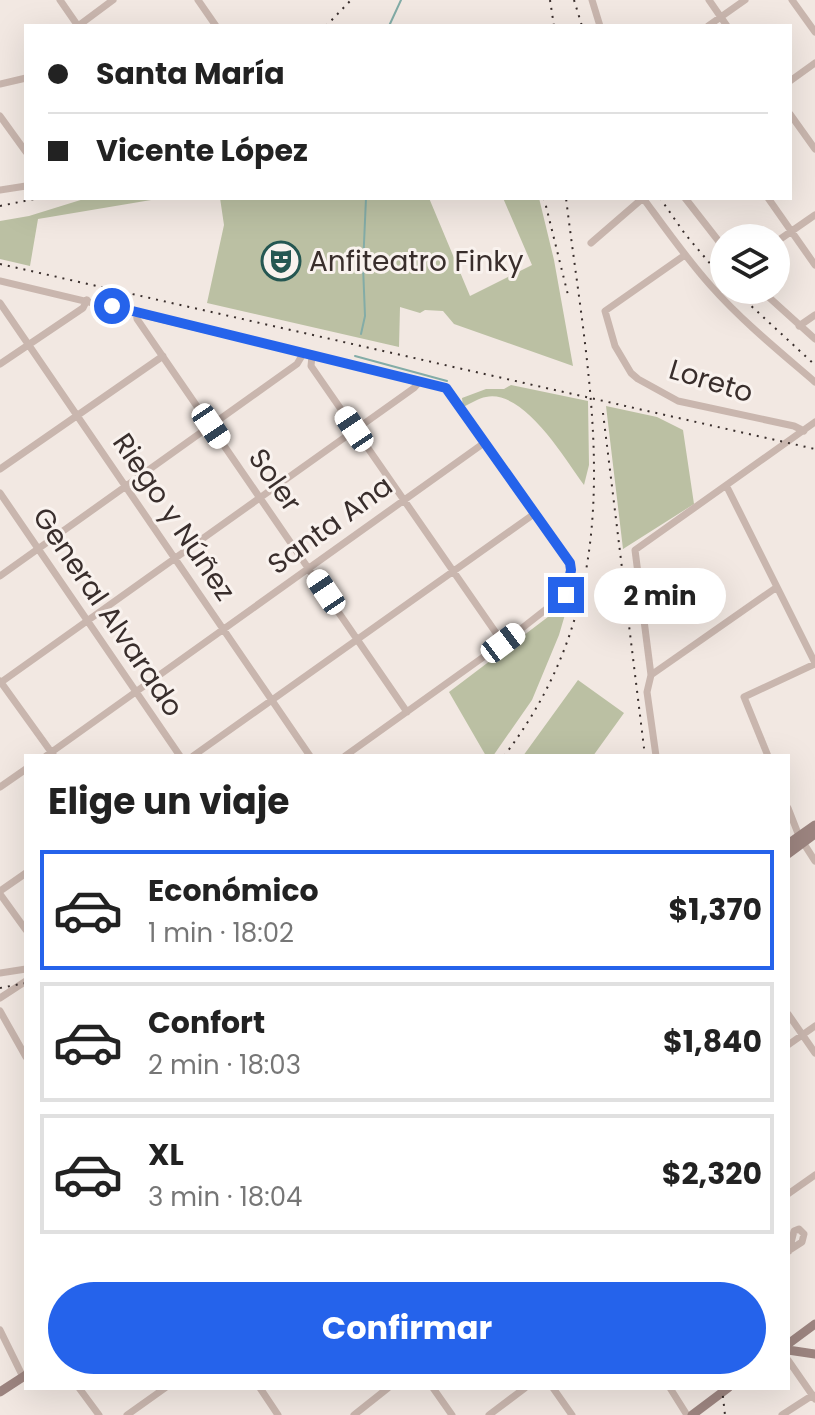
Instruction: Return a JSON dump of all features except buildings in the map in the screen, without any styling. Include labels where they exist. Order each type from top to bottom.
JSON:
[{"type":"street","points":[[60,0],[77,24]]},
{"type":"street","points":[[81,24],[113,0]]},
{"type":"street","points":[[198,0],[215,24]]},
{"type":"street","points":[[592,0],[599,24]]},
{"type":"street","points":[[709,0],[726,24]]},
{"type":"street","points":[[711,24],[745,0]]},
{"type":"street","points":[[792,0],[815,32]]},
{"type":"street","points":[[792,80],[815,63]]},
{"type":"street","points":[[0,84],[24,78]]},
{"type":"street","points":[[0,116],[24,149]]},
{"type":"street","points":[[792,117],[815,149]]},
{"type":"street","points":[[0,190],[24,186]]},
{"type":"street","points":[[591,243],[641,200]]},
{"type":"street","points":[[644,200],[685,255],[748,324],[815,382]]},
{"type":"street","points":[[687,200],[710,230]]},
{"type":"street","points":[[769,200],[815,265]]},
{"type":"street","points":[[791,232],[815,215]]},
{"type":"street","name":"Loreto","points":[[685,255],[606,308],[605,317],[612,340],[631,373],[678,401],[794,426],[804,431]]},
{"type":"street","points":[[0,281],[446,388],[571,566],[566,595],[348,754]]},
{"type":"street","points":[[0,364],[83,308],[87,300]]},
{"type":"street","name":"Riego y Núñez","points":[[0,303],[309,754]]},
{"type":"street","points":[[776,304],[815,339]]},
{"type":"street","name":"Soler","points":[[136,312],[137,319],[407,712]]},
{"type":"street","points":[[799,326],[815,315]]},
{"type":"street","points":[[0,576],[297,364],[303,354]]},
{"type":"street","points":[[0,469],[163,356]]},
{"type":"street","points":[[312,356],[311,366],[503,643]]},
{"type":"street","points":[[50,754],[0,682],[420,381]]},
{"type":"street","points":[[656,754],[647,692],[651,675],[634,553],[637,547],[727,487],[815,422]]},
{"type":"street","name":"Santa Ana","points":[[52,754],[135,691],[484,443]]},
{"type":"street","points":[[727,487],[815,663],[744,697],[767,754]]},
{"type":"street","name":"General Alvarado","points":[[0,493],[179,754]]},
{"type":"street","points":[[196,754],[534,514]]},
{"type":"street","points":[[651,675],[777,587]]},
{"type":"street","points":[[0,787],[24,770]]},
{"type":"street","points":[[790,813],[801,840],[815,861]]},
{"type":"street","points":[[790,852],[815,825]]},
{"type":"street","points":[[790,843],[815,834]]},
{"type":"street","points":[[24,874],[0,892],[24,927]]},
{"type":"street","points":[[0,973],[24,969]]},
{"type":"street","points":[[0,998],[24,982]]},
{"type":"street","points":[[0,1011],[24,1053]]},
{"type":"street","points":[[790,1017],[815,1053]]},
{"type":"street","points":[[790,1044],[815,1026]]},
{"type":"street","points":[[790,1193],[815,1175]]},
{"type":"street","points":[[790,1343],[815,1324]]},
{"type":"street","points":[[0,1330],[24,1374]]},
{"type":"street","points":[[790,1350],[815,1354]]},
{"type":"street","points":[[782,1415],[814,1397],[790,1363]]},
{"type":"street","points":[[0,1392],[24,1377]]},
{"type":"street","points":[[80,1390],[99,1415]]},
{"type":"street","points":[[127,1415],[162,1390]]},
{"type":"street","points":[[261,1390],[278,1415]]},
{"type":"street","points":[[354,1415],[383,1390]]},
{"type":"street","points":[[434,1390],[452,1415]]},
{"type":"street","points":[[489,1415],[522,1390]]},
{"type":"street","points":[[554,1390],[572,1415]]},
{"type":"street","points":[[671,1390],[689,1415],[723,1391]]},
{"type":"green space","points":[[81,200],[151,200],[38,219],[30,266],[0,259],[0,221],[29,216]]},
{"type":"green space","points":[[220,200],[430,200],[470,296],[532,265],[504,200],[539,200],[573,366],[454,324],[443,311],[425,310],[420,313],[400,307],[399,347],[207,303],[224,225]]},
{"type":"green space","points":[[511,385],[588,401],[589,465],[584,485],[542,428],[515,404],[500,397],[486,397],[463,407],[462,398],[486,389],[504,389]]},
{"type":"green space","points":[[606,406],[657,417],[683,430],[694,504],[623,549]]},
{"type":"green space","points":[[569,601],[559,635],[532,700],[494,754],[485,754],[449,692]]},
{"type":"green space","points":[[578,680],[624,713],[594,754],[524,754]]},
{"type":"waterway","points":[[390,24],[401,0]]},
{"type":"waterway","points":[[361,334],[365,316],[366,200]]},
{"type":"waterway","points":[[355,356],[447,381]]},
{"type":"railway","points":[[328,24],[351,0]]},
{"type":"railway","points":[[550,0],[554,24]]},
{"type":"railway","points":[[574,0],[581,24]]},
{"type":"railway","points":[[0,206],[29,200]]},
{"type":"railway","points":[[544,200],[568,295]]},
{"type":"railway","points":[[505,754],[546,690],[573,624],[588,556],[594,486],[592,416],[566,200]]},
{"type":"railway","points":[[661,200],[710,263]]},
{"type":"railway","points":[[0,264],[815,449]]},
{"type":"railway","points":[[749,304],[815,365]]},
{"type":"railway","points":[[603,413],[645,754]]},
{"type":"railway","points":[[0,988],[24,983]]},
{"type":"railway","points":[[722,1390],[725,1415]]},
{"type":"place","name":"Anfiteatro Finky","points":[[281,261]]},
{"type":"route","points":[[112,306],[443,386],[570,563],[566,595]]}]
